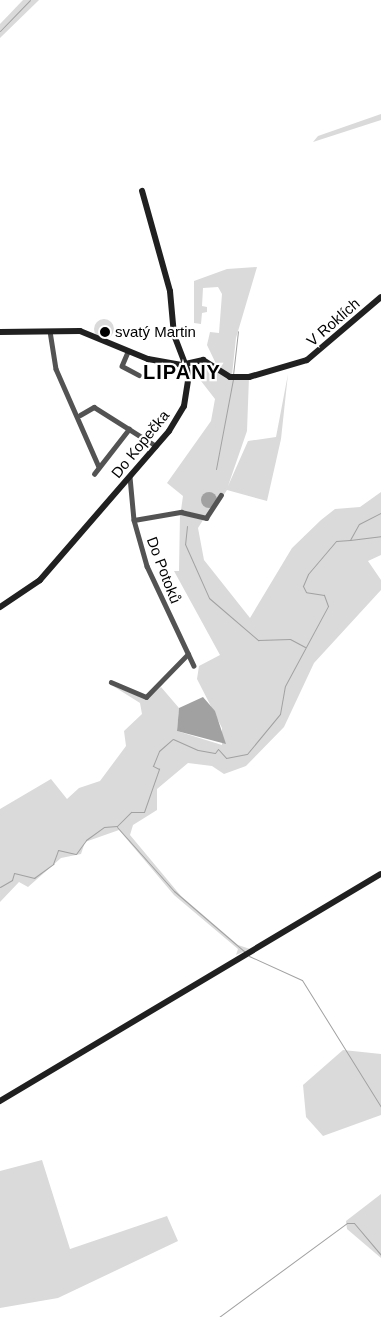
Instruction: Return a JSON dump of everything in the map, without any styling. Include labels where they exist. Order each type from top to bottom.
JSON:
[{"type":"street","name":"Do Kopečka","points":[[0,607],[40,580],[156,446],[184,406],[189,384],[187,364],[174,335],[170,290],[142,191]]},
{"type":"street","name":"V Roklích","points":[[0,332],[80,331],[128,352],[187,364],[209,362],[233,377],[272,373],[307,360],[381,297]]},
{"type":"street","points":[[50,331],[56,369],[80,415],[99,467]]},
{"type":"street","points":[[128,352],[122,366],[139,375]]},
{"type":"street","points":[[80,415],[94,407],[156,446]]},
{"type":"street","points":[[94,474],[129,429]]},
{"type":"street","name":"Do Potoků","points":[[130,477],[134,520],[146,566],[194,666]]},
{"type":"street","points":[[134,520],[181,512],[206,518],[221,495]]},
{"type":"street","points":[[111,682],[146,697],[188,654]]},
{"type":"street","points":[[0,1101],[381,874]]},
{"type":"shaded area","points":[[23,0],[39,0],[0,38],[0,24]]},
{"type":"shaded area","points":[[381,114],[381,120],[313,142],[318,136]]},
{"type":"shaded area","points":[[257,267],[236,338],[232,375],[218,368],[207,345],[210,332],[219,333],[222,294],[218,287],[203,288],[202,306],[207,307],[207,312],[202,313],[201,324],[194,323],[194,281],[227,269]]},
{"type":"shaded area","points":[[104,319],[111,322],[114,329],[111,336],[104,339],[97,336],[94,329],[97,322]]},
{"type":"shaded area","points":[[209,362],[223,374],[249,377],[247,431],[228,486],[248,441],[276,437],[288,374],[281,439],[267,501],[227,490],[211,514],[204,516],[181,510],[183,496],[167,483],[211,421],[215,399],[201,381]]},
{"type":"shaded area","points":[[209,492],[217,500],[209,508],[201,500]]},
{"type":"shaded area","points":[[381,492],[381,555],[368,561],[381,580],[381,590],[314,663],[284,727],[246,766],[224,774],[212,766],[188,763],[157,789],[157,810],[133,825],[130,835],[181,896],[238,945],[250,949],[236,955],[238,949],[174,895],[119,830],[85,842],[81,854],[61,858],[28,887],[19,882],[0,902],[0,809],[51,779],[67,799],[79,788],[100,781],[126,746],[124,731],[142,714],[140,703],[113,686],[147,699],[161,687],[179,708],[177,731],[222,745],[222,728],[197,679],[199,666],[220,655],[174,571],[179,571],[180,514],[203,520],[198,528],[204,560],[250,618],[292,548],[321,520],[335,509],[360,507]]},
{"type":"shaded area","points":[[203,697],[215,711],[226,744],[177,731],[179,708]]},
{"type":"shaded area","points":[[343,1050],[381,1054],[381,1115],[323,1136],[306,1117],[303,1085]]},
{"type":"shaded area","points":[[42,1160],[70,1249],[167,1216],[178,1241],[58,1298],[0,1308],[0,1171]]},
{"type":"shaded area","points":[[381,1194],[381,1258],[347,1229],[346,1221]]},
{"type":"waterway","points":[[0,31],[30,0]]},
{"type":"waterway","points":[[233,375],[238,331]]},
{"type":"waterway","points":[[216,469],[233,379]]},
{"type":"waterway","points":[[0,887],[12,880],[14,873],[34,878],[53,864],[58,850],[76,854],[86,840],[104,827],[117,826],[131,812],[144,812],[159,769],[153,766],[159,751],[173,739],[198,750],[215,753],[218,749],[226,758],[247,754],[280,714],[285,686],[328,606],[324,595],[306,592],[303,586],[308,574],[336,541],[350,540],[359,524],[381,513]]},
{"type":"waterway","points":[[187,526],[185,544],[209,598],[258,640],[290,639],[305,647]]},
{"type":"waterway","points":[[350,540],[381,536]]},
{"type":"waterway","points":[[117,827],[174,891],[246,953]]},
{"type":"waterway","points":[[249,956],[302,980],[381,1107]]},
{"type":"waterway","points":[[219,1317],[347,1223],[354,1223],[381,1255]]},
{"type":"place","name":"svatý Martin","points":[[105,332]]},
{"type":"district","name":"LIPANY","points":[[182,372]]}]
